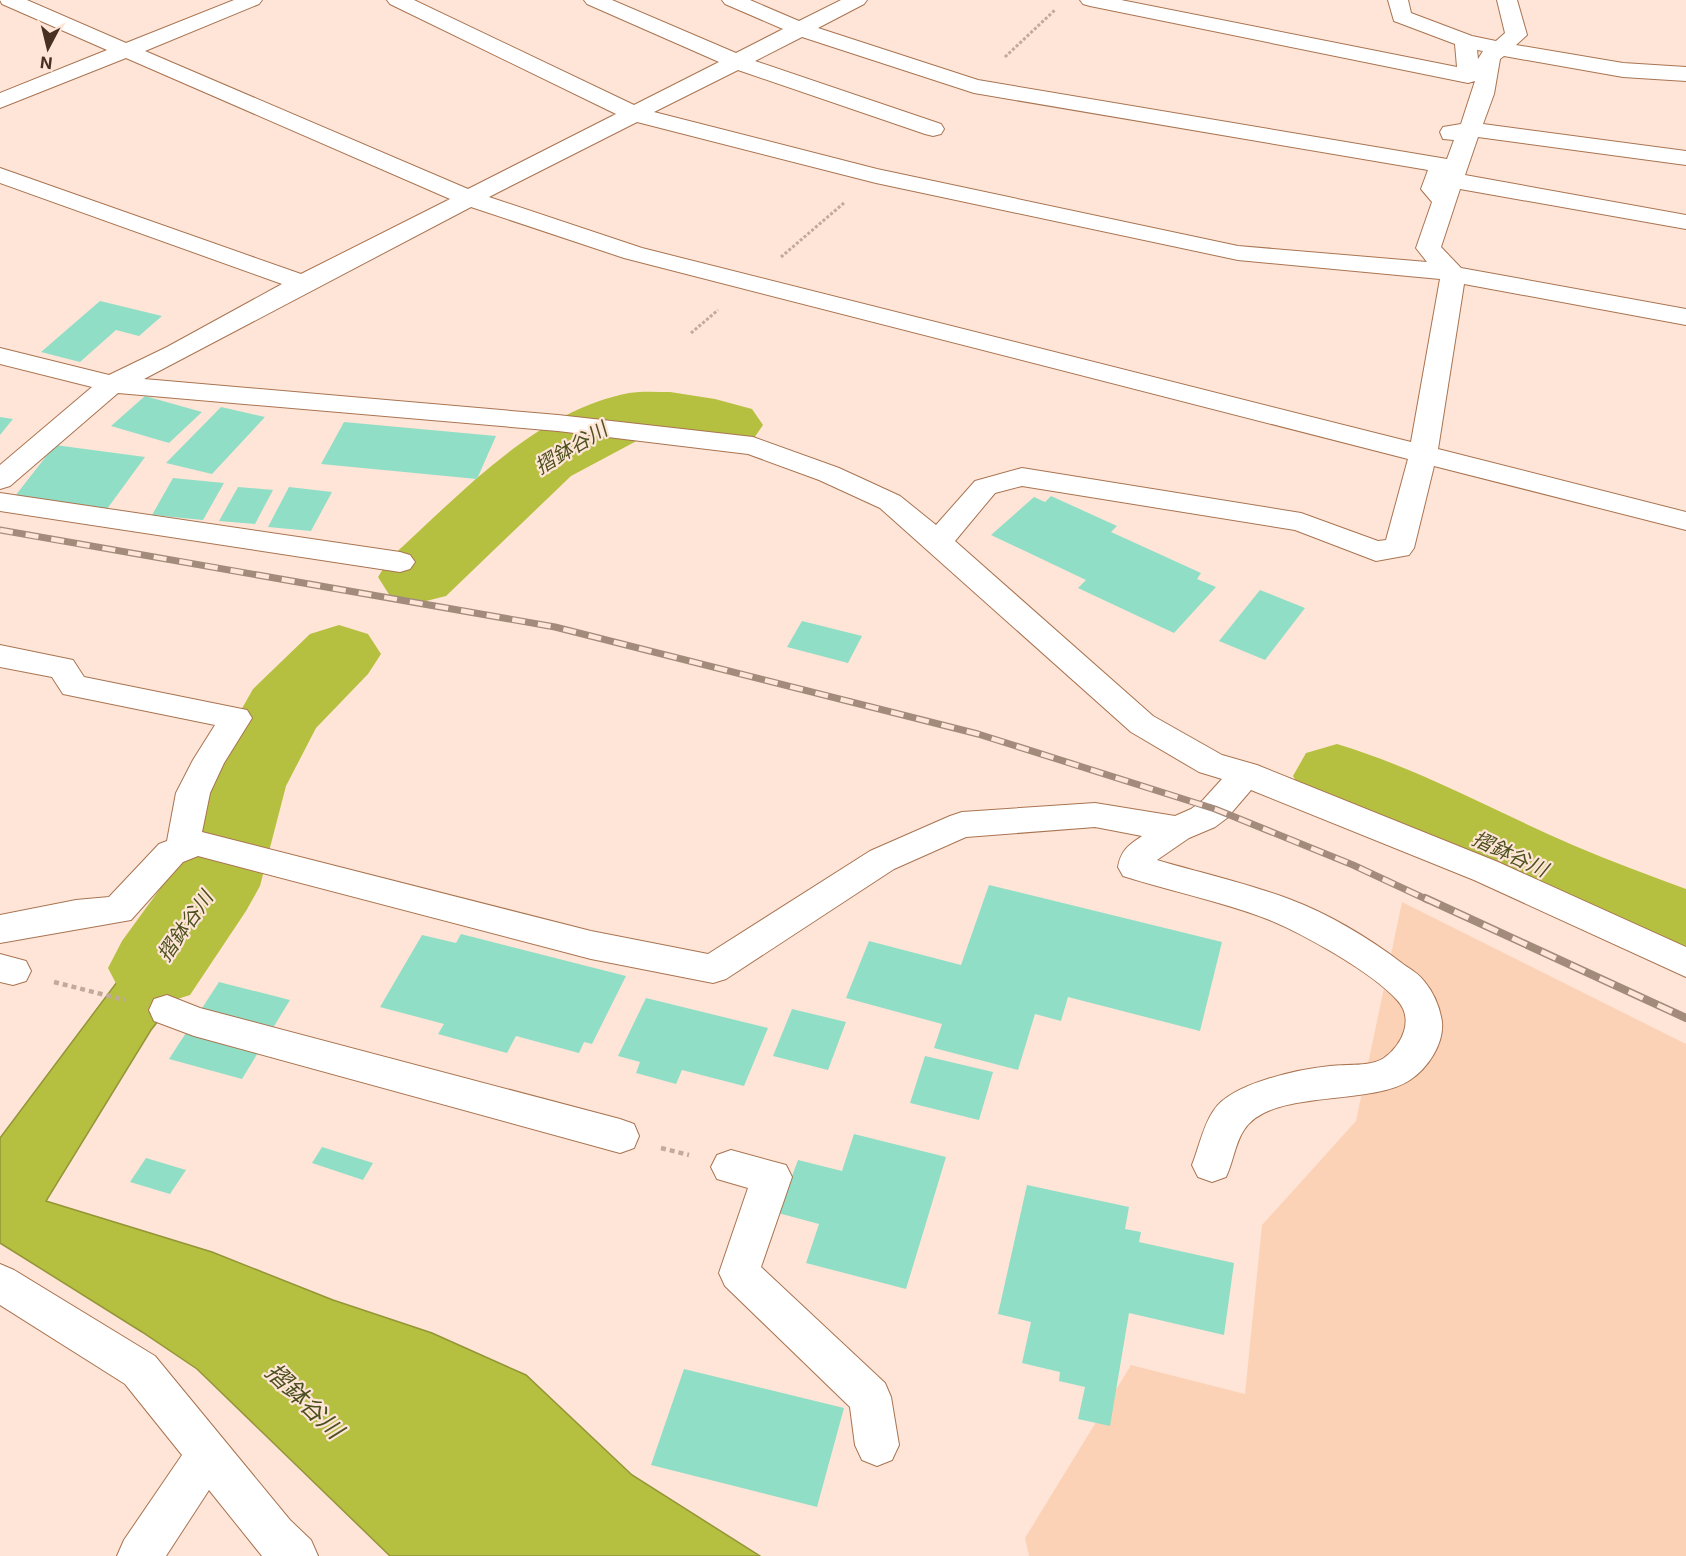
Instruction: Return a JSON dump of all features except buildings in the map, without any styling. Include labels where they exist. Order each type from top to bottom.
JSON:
[{"type":"street","points":[[9,0],[471,199],[633,253],[1423,456],[1686,520]]},
{"type":"street","points":[[0,101],[252,0]]},
{"type":"street","points":[[397,0],[634,114],[876,176],[1238,253],[1426,268],[1686,316]]},
{"type":"street","points":[[594,0],[737,62],[933,129]]},
{"type":"street","points":[[732,0],[800,29],[974,86],[1446,183],[1686,222]]},
{"type":"street","points":[[0,480],[112,384],[176,353],[303,283],[857,0]]},
{"type":"street","points":[[1090,0],[1468,76],[1466,41]]},
{"type":"street","points":[[1398,0],[1401,17],[1466,41],[1582,64],[1686,74]]},
{"type":"street","points":[[1453,274],[1428,248],[1446,183],[1476,118],[1487,79],[1489,57],[1516,35],[1507,0]]},
{"type":"street","points":[[1469,129],[1686,158]]},
{"type":"street","points":[[0,175],[303,283]]},
{"type":"street","points":[[938,542],[985,487],[1022,477],[1301,522],[1376,551],[1399,548],[1423,456],[1453,274]]},
{"type":"street","points":[[0,356],[112,384],[577,425],[753,446],[829,474],[890,502],[1142,724],[1211,764],[1245,774],[1486,871],[1686,963]]},
{"type":"street","points":[[0,502],[400,562]]},
{"type":"street","points":[[0,656],[62,668],[74,686],[236,717],[193,793],[190,846]]},
{"type":"street","points":[[1212,1165],[1227,1120],[1246,1106],[1275,1093],[1317,1083],[1382,1077],[1398,1068],[1416,1051],[1424,1030],[1422,1010],[1411,990],[1365,954],[1278,909],[1135,867],[1137,857],[1177,829],[1203,818],[1215,809],[1245,774]]},
{"type":"street","points":[[0,929],[76,914],[119,909],[171,853],[190,846],[230,854],[591,945],[712,969],[882,860],[962,825],[1095,815],[1177,829]]},
{"type":"street","points":[[166,1010],[204,1024],[620,1136]]},
{"type":"street","points":[[731,1167],[772,1177],[739,1273],[870,1396],[877,1445]]},
{"type":"street","points":[[0,1283],[140,1370],[274,1536],[295,1556]]},
{"type":"street","points":[[140,1556],[208,1454]]},
{"type":"path","points":[[620,1136],[731,1167]]},
{"type":"shaded area","points":[[1402,902],[1686,1044],[1686,1556],[1029,1556],[1025,1538],[1131,1365],[1245,1394],[1262,1225],[1356,1121]]},
{"type":"water","points":[[207,862],[253,874],[167,1010],[151,1030],[46,1201],[212,1252],[333,1300],[432,1333],[526,1375],[632,1475],[760,1556],[390,1556],[197,1369],[0,1243],[0,1138]]},
{"type":"waterway","name":"摺鉢谷川","points":[[418,577],[544,460],[588,435],[631,415],[670,414],[715,421],[726,425]]},
{"type":"waterway","name":"摺鉢谷川","points":[[156,968],[213,886],[242,786],[283,710],[339,654]]},
{"type":"waterway","name":"摺鉢谷川","points":[[1337,776],[1409,806],[1543,871],[1686,928]]},
{"type":"railway","points":[[0,530],[555,627],[978,734],[1215,809],[1353,865],[1428,900]]},
{"type":"railway","points":[[1425,898],[1686,1018]]}]
